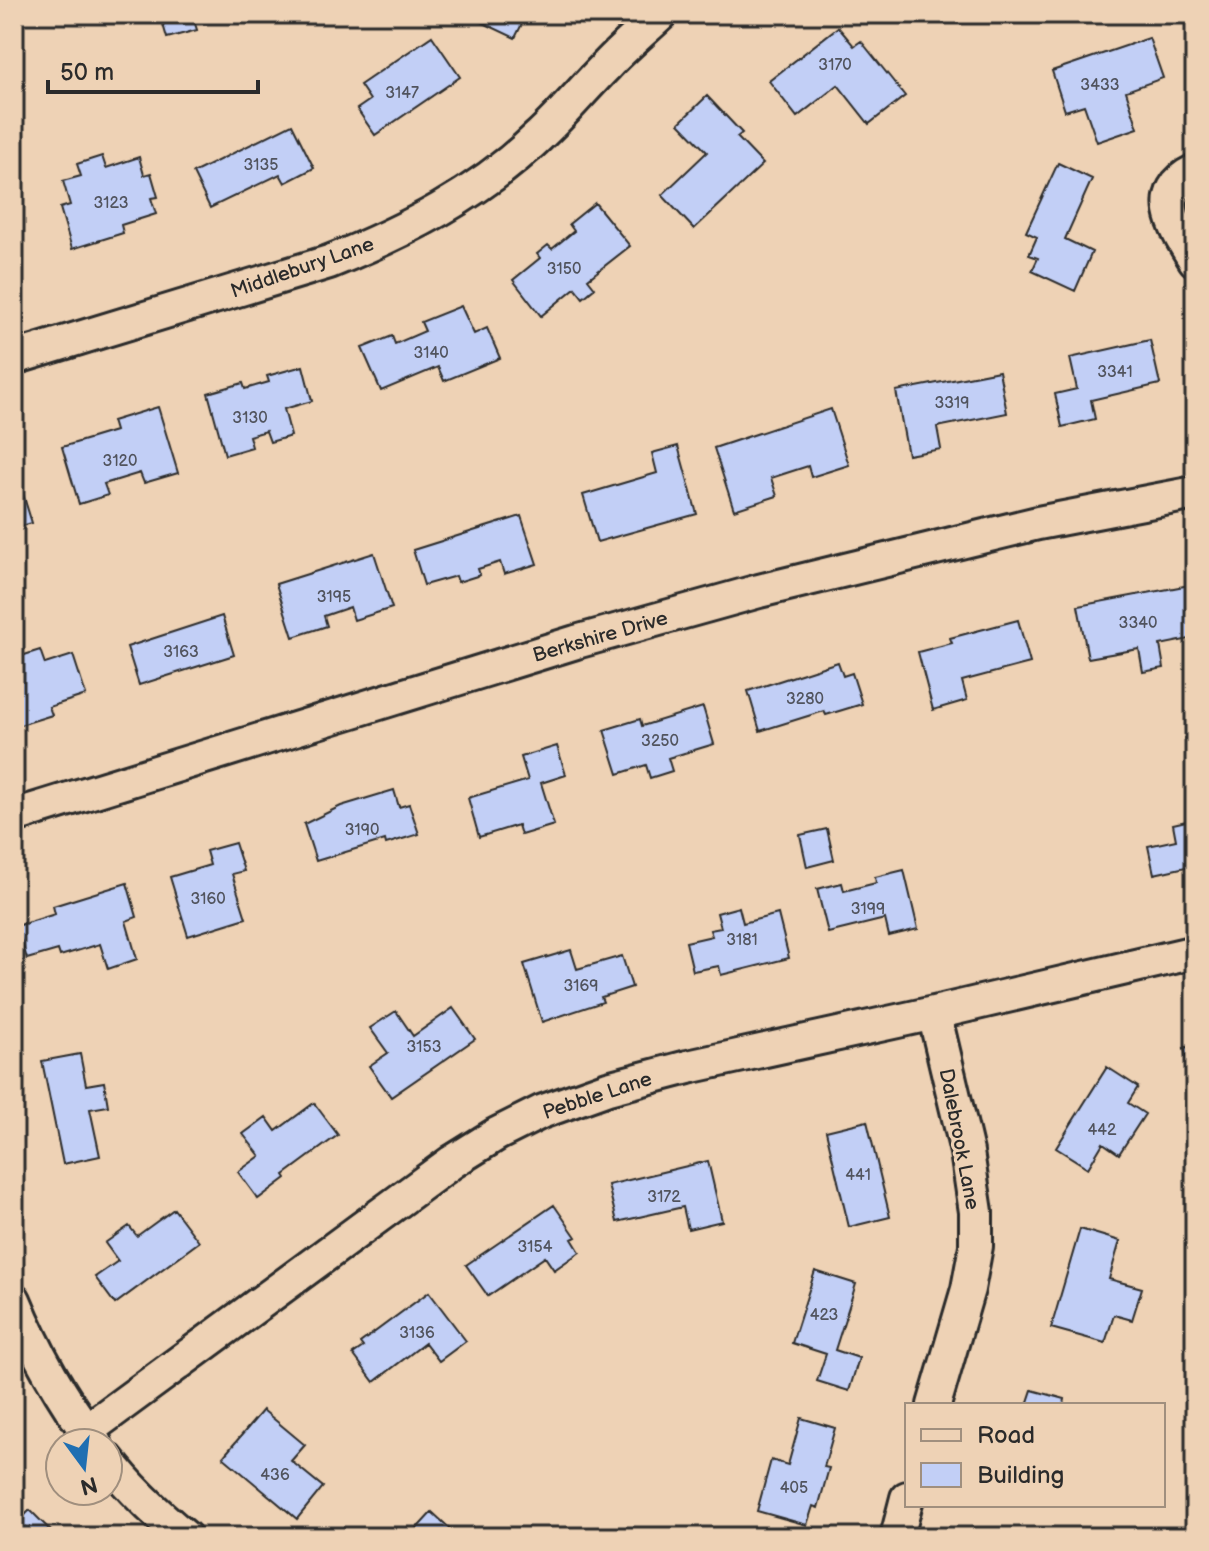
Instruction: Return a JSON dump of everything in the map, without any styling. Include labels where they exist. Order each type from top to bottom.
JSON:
[{"type":"street","name":"Middlebury Lane","points":[[14,358],[329,262],[437,212],[486,180],[539,137],[660,14]]},
{"type":"street","points":[[1195,171],[1181,180],[1169,204],[1177,233],[1195,260]]},
{"type":"street","name":"Berkshire Drive","points":[[14,816],[576,642],[759,591],[1038,523],[1195,493]]},
{"type":"street","name":"Pebble Lane","points":[[104,1427],[452,1162],[541,1112],[608,1088],[688,1067],[1195,952]]},
{"type":"street","name":"Dalebrook Lane","points":[[934,1013],[967,1152],[976,1212],[976,1246],[968,1289],[935,1403]]},
{"type":"street","points":[[14,1300],[36,1350],[84,1427]]},
{"type":"street","points":[[124,1479],[156,1513],[185,1537]]},
{"type":"street","points":[[897,1537],[905,1506]]},
{"type":"building","points":[[160,14],[192,14],[197,30],[167,38]]},
{"type":"building","points":[[477,14],[527,14],[515,38],[475,19]]},
{"type":"building","points":[[838,27],[854,46],[861,41],[905,96],[869,124],[838,85],[797,117],[769,81]]},
{"type":"building","points":[[432,36],[460,77],[375,135],[357,109],[370,100],[360,85]]},
{"type":"building","points":[[1149,38],[1163,78],[1126,91],[1138,128],[1097,142],[1084,105],[1065,111],[1052,71]]},
{"type":"building","points":[[707,96],[742,133],[737,137],[763,164],[694,229],[662,195],[707,152],[679,123]]},
{"type":"building","points":[[292,124],[314,168],[285,183],[280,174],[210,208],[193,173]]},
{"type":"building","points":[[102,156],[106,168],[139,157],[144,175],[151,173],[158,197],[151,198],[156,214],[121,225],[123,233],[72,249],[60,208],[70,205],[63,181],[81,176],[77,164]]},
{"type":"building","points":[[1058,163],[1092,179],[1065,239],[1092,252],[1075,291],[1032,271],[1038,258],[1029,255],[1037,237],[1026,232]]},
{"type":"building","points":[[595,203],[630,246],[588,279],[595,288],[583,298],[575,288],[541,316],[513,280],[540,258],[537,254],[548,245],[552,249],[574,231],[569,224]]},
{"type":"building","points":[[461,306],[474,334],[487,328],[500,358],[444,381],[438,367],[381,391],[362,348],[392,336],[395,344],[425,331],[421,322]]},
{"type":"building","points":[[1150,340],[1160,384],[1091,400],[1095,419],[1062,427],[1055,394],[1077,389],[1070,358]]},
{"type":"building","points":[[303,366],[312,401],[284,409],[291,436],[270,442],[266,431],[249,436],[252,447],[225,455],[208,393],[243,383],[245,389],[269,382],[267,376]]},
{"type":"building","points":[[999,371],[1007,413],[937,427],[941,449],[908,455],[896,391]]},
{"type":"building","points":[[158,407],[178,473],[144,483],[140,473],[104,484],[108,495],[79,504],[62,447],[115,431],[112,421]]},
{"type":"building","points":[[831,409],[849,465],[811,477],[808,466],[771,478],[777,496],[734,510],[714,448]]},
{"type":"building","points":[[678,446],[697,514],[597,542],[583,495],[657,473],[652,453]]},
{"type":"building","points":[[17,475],[32,523],[14,528],[14,476]]},
{"type":"building","points":[[521,516],[537,564],[504,574],[500,562],[478,569],[480,575],[458,582],[456,576],[424,585],[413,550]]},
{"type":"building","points":[[374,553],[392,608],[354,620],[350,607],[324,616],[327,626],[293,637],[276,584]]},
{"type":"building","points":[[1195,584],[1195,638],[1160,645],[1164,668],[1143,672],[1139,649],[1088,658],[1078,606]]},
{"type":"building","points":[[222,616],[234,655],[139,685],[127,647]]},
{"type":"building","points":[[1018,620],[1030,663],[962,681],[967,700],[933,710],[918,652],[952,643],[950,638]]},
{"type":"building","points":[[40,650],[45,664],[73,655],[86,695],[49,707],[52,715],[14,727],[14,674],[20,673],[15,658]]},
{"type":"building","points":[[838,662],[843,676],[852,673],[862,704],[826,715],[824,711],[760,731],[748,691]]},
{"type":"building","points":[[703,707],[714,744],[668,758],[672,771],[650,778],[646,765],[618,774],[604,730],[640,719],[642,726]]},
{"type":"building","points":[[557,746],[566,775],[541,783],[554,825],[521,835],[518,825],[479,837],[468,798],[528,780],[521,757]]},
{"type":"building","points":[[394,790],[399,807],[409,804],[419,834],[386,844],[385,840],[316,861],[304,824],[341,806]]},
{"type":"building","points":[[1195,819],[1195,865],[1154,874],[1148,846],[1176,840],[1173,824]]},
{"type":"building","points":[[827,829],[834,860],[807,867],[800,835]]},
{"type":"building","points":[[235,843],[244,871],[232,874],[246,918],[188,936],[170,877],[210,865],[206,851]]},
{"type":"building","points":[[904,870],[918,929],[889,936],[885,919],[828,933],[817,889],[842,883],[844,891],[876,883],[875,877]]},
{"type":"building","points":[[127,883],[137,917],[126,921],[137,959],[108,969],[100,944],[60,956],[58,950],[27,959],[17,926],[55,914],[53,906]]},
{"type":"building","points":[[739,907],[743,923],[778,914],[789,958],[721,975],[719,966],[693,971],[686,942],[712,936],[710,930],[721,928],[717,913]]},
{"type":"building","points":[[571,950],[577,969],[622,956],[632,987],[601,997],[603,1002],[542,1022],[524,964]]},
{"type":"building","points":[[453,1008],[475,1039],[391,1097],[369,1066],[388,1053],[370,1028],[396,1011],[413,1036]]},
{"type":"building","points":[[1195,1045],[1195,1086],[1193,1087],[1184,1048]]},
{"type":"building","points":[[80,1054],[86,1085],[104,1082],[108,1106],[90,1109],[100,1156],[63,1164],[42,1061]]},
{"type":"building","points":[[1107,1067],[1138,1087],[1128,1103],[1145,1114],[1119,1154],[1103,1143],[1088,1168],[1056,1148]]},
{"type":"building","points":[[314,1103],[338,1135],[284,1175],[286,1178],[258,1199],[238,1172],[260,1156],[243,1134],[266,1117],[276,1131]]},
{"type":"building","points":[[867,1121],[890,1217],[849,1227],[826,1131]]},
{"type":"building","points":[[708,1161],[722,1221],[688,1229],[683,1207],[617,1222],[608,1185]]},
{"type":"building","points":[[554,1205],[576,1237],[572,1239],[580,1252],[554,1270],[545,1257],[488,1296],[466,1265]]},
{"type":"building","points":[[174,1209],[199,1242],[115,1304],[95,1277],[118,1261],[105,1243],[129,1226],[137,1236]]},
{"type":"building","points":[[1080,1229],[1120,1241],[1109,1279],[1142,1288],[1132,1320],[1114,1315],[1105,1343],[1051,1328]]},
{"type":"building","points":[[815,1271],[856,1284],[835,1350],[859,1358],[849,1391],[817,1381],[826,1354],[792,1343]]},
{"type":"building","points":[[429,1292],[466,1341],[439,1361],[425,1343],[374,1382],[353,1354],[363,1347],[360,1343]]},
{"type":"building","points":[[1032,1390],[1065,1399],[1064,1403],[1028,1403]]},
{"type":"building","points":[[263,1410],[305,1445],[291,1461],[323,1487],[297,1519],[223,1457]]},
{"type":"building","points":[[801,1418],[835,1428],[824,1467],[829,1468],[818,1508],[813,1506],[807,1525],[757,1511],[771,1460],[788,1465]]},
{"type":"building","points":[[30,1510],[57,1537],[14,1537],[14,1526]]},
{"type":"building","points":[[432,1512],[457,1535],[409,1537]]}]
